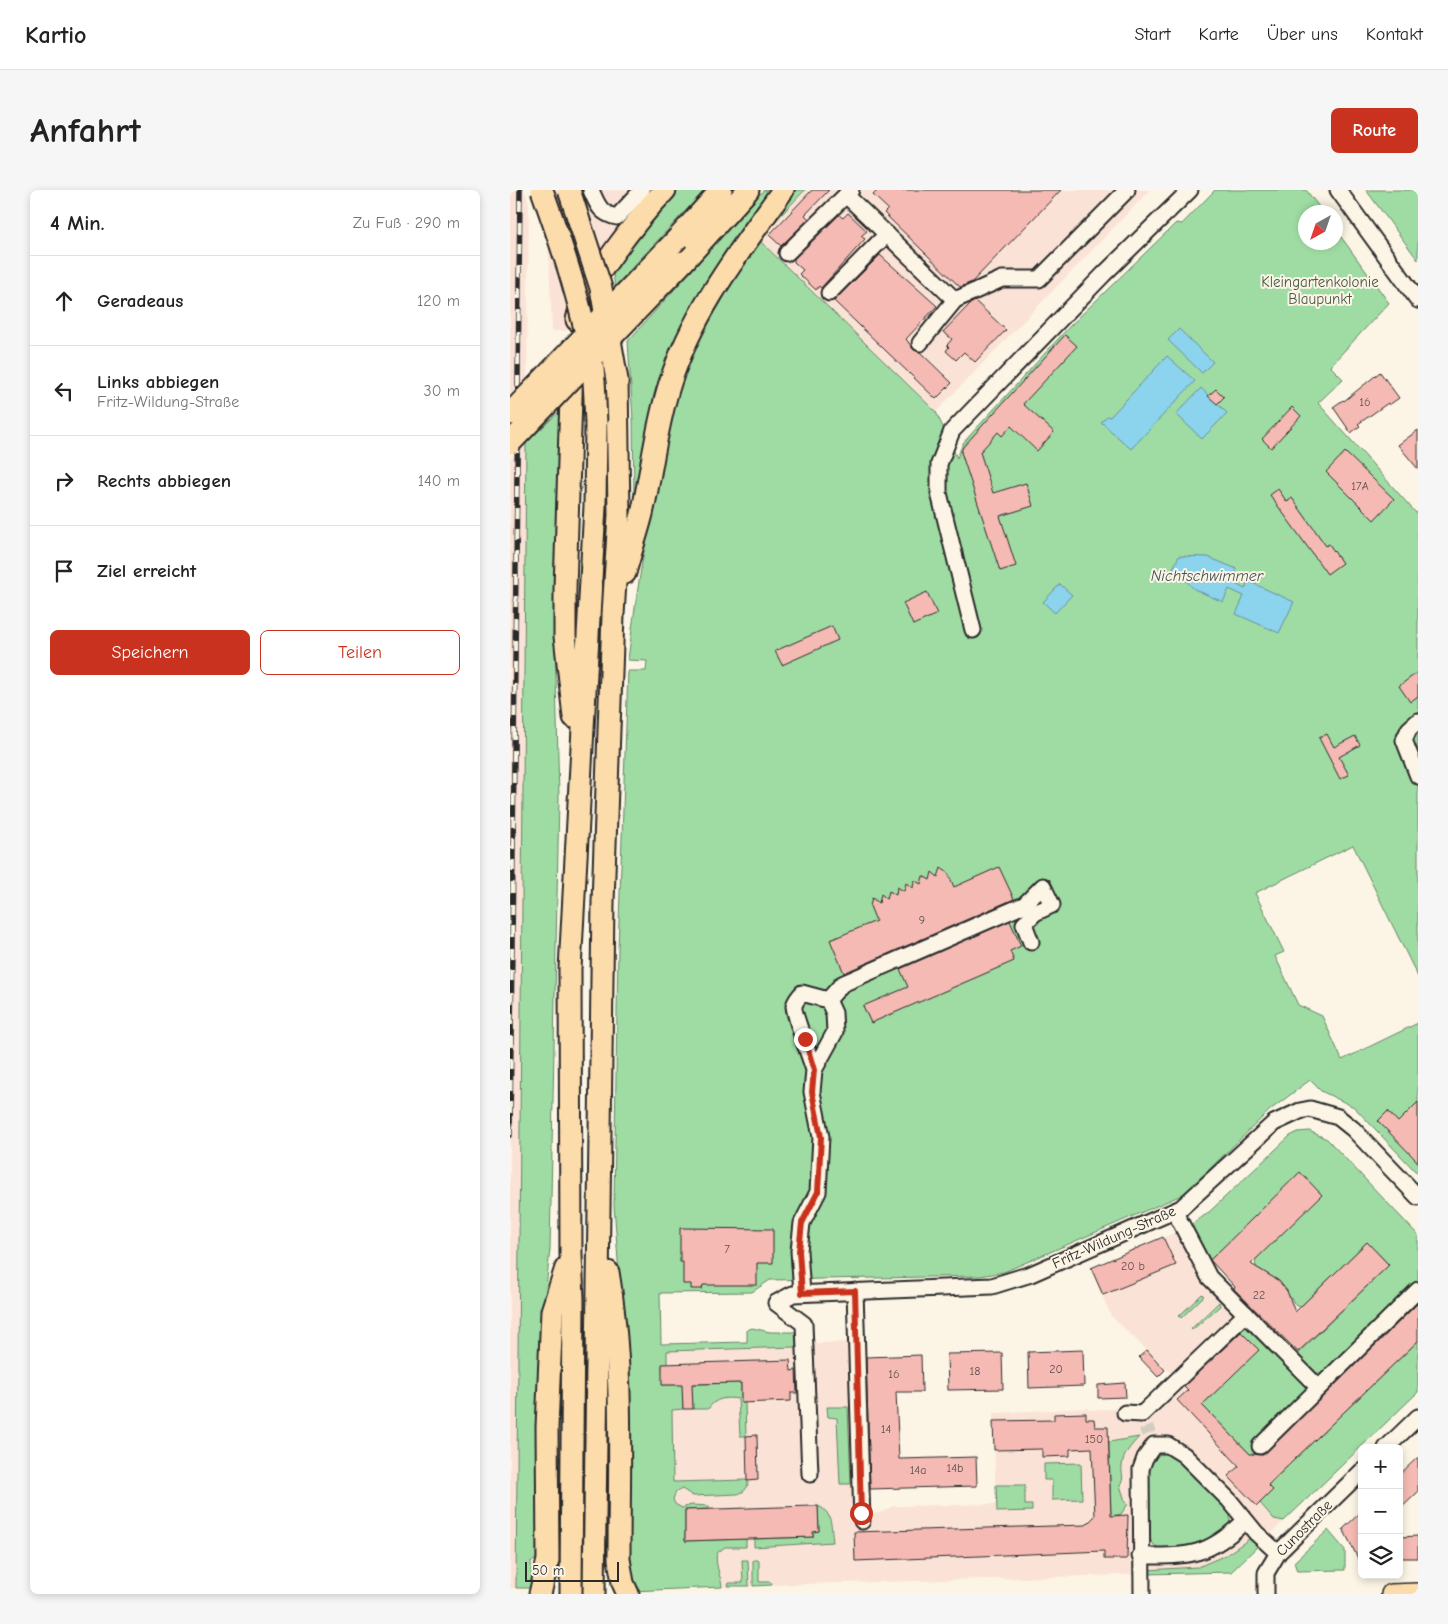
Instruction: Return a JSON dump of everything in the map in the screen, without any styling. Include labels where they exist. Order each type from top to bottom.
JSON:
[{"type":"highway","points":[[542,190],[572,279],[584,326],[593,372],[596,423],[595,515],[570,968],[570,1255],[573,1299],[570,1594]]},
{"type":"highway","points":[[569,190],[601,288],[617,380],[619,516],[613,615],[603,902],[594,1594]]},
{"type":"highway","points":[[581,777],[565,636],[572,356],[578,311],[592,286],[629,231],[664,190]]},
{"type":"highway","points":[[510,414],[678,238],[721,190]]},
{"type":"highway","points":[[510,443],[683,262],[748,190]]},
{"type":"highway","points":[[613,615],[642,514],[656,436],[670,383],[684,346],[718,282],[783,190]]},
{"type":"highway","points":[[599,1218],[616,1320],[619,1363],[616,1568],[628,1594]]},
{"type":"highway","points":[[540,1594],[548,1560],[548,1370],[552,1310],[570,1255]]},
{"type":"highway","points":[[548,1560],[570,1594]]},
{"type":"highway","points":[[602,1594],[616,1568]]},
{"type":"main road","points":[[1391,1594],[1418,1593]]},
{"type":"street","points":[[591,190],[599,208],[608,215],[617,216],[642,190]]},
{"type":"street","points":[[920,343],[955,300],[1002,279],[1039,279],[1127,190]]},
{"type":"street","points":[[973,630],[939,493],[939,464],[952,431],[1102,275],[1190,190]]},
{"type":"street","points":[[1338,190],[1418,300]]},
{"type":"street","points":[[787,253],[849,192],[887,234],[955,300]]},
{"type":"street","points":[[829,294],[887,234]]},
{"type":"street","points":[[1418,721],[1408,729],[1404,740],[1418,776]]},
{"type":"street","points":[[828,1000],[842,984],[1024,905],[1043,886],[1052,905],[1035,913],[1024,924],[1031,942]]},
{"type":"street","points":[[802,1293],[799,1251],[802,1223],[818,1192],[821,1137],[812,1092],[814,1070],[794,1007],[802,993],[828,1000]]},
{"type":"street","points":[[814,1070],[835,1032],[834,1013],[828,1000]]},
{"type":"street","name":"Fritz-Wildung-Straße","points":[[810,1474],[804,1324],[776,1303],[793,1294],[992,1286],[1031,1274],[1175,1212],[1191,1201],[1274,1124],[1292,1114],[1310,1109],[1322,1110],[1338,1117],[1353,1129],[1418,1197]]},
{"type":"street","points":[[1175,1212],[1209,1277],[1318,1387]]},
{"type":"street","points":[[1260,1446],[1418,1290]]},
{"type":"street","points":[[855,1291],[862,1521]]},
{"type":"street","points":[[1142,1594],[1140,1556],[1142,1468],[1148,1430],[1246,1314]]},
{"type":"street","points":[[1124,1413],[1184,1455],[1229,1500],[1245,1521],[1278,1553]]},
{"type":"street","points":[[1390,1444],[1418,1417]]},
{"type":"street","name":"Cunostraße","points":[[1266,1594],[1266,1573],[1278,1553],[1358,1475]]},
{"type":"street","points":[[1140,1556],[1199,1554],[1217,1544],[1245,1521]]},
{"type":"shaded area","points":[[510,190],[524,190],[529,203],[527,380],[510,398]]},
{"type":"shaded area","points":[[546,190],[652,190],[581,287],[567,331],[552,331]]},
{"type":"shaded area","points":[[806,190],[1150,190],[936,412],[759,240]]},
{"type":"shaded area","points":[[526,443],[516,1588],[510,1588],[510,459]]},
{"type":"shaded area","points":[[1184,1229],[1209,1277],[1318,1387],[1418,1283],[1418,1392],[1364,1444],[1358,1444],[1358,1450],[1231,1572],[668,1588],[661,1347],[853,1342],[853,1513],[880,1513],[893,1506],[996,1504],[993,1413],[1088,1408],[1088,1410],[1141,1408],[1174,1376],[1111,1316],[1090,1268]]},
{"type":"green space","points":[[677,190],[705,190],[615,286],[613,275],[641,233]]},
{"type":"green space","points":[[764,190],[771,190],[645,446],[634,500],[633,420],[628,341]]},
{"type":"green space","points":[[796,190],[805,190],[767,230]]},
{"type":"green space","name":"Kleingartenkolonie Blaupunkt","points":[[1215,190],[1306,190],[1318,205],[1298,205],[1298,250],[1343,250],[1343,240],[1389,303],[1330,366],[1343,379],[1318,403],[1416,513],[1418,512],[1418,977],[1353,845],[1255,893],[1284,952],[1275,956],[1298,1005],[1322,1016],[1342,1060],[1418,1023],[1418,1174],[1354,1107],[1321,1091],[1310,1080],[1270,1110],[1184,1194],[1004,1272],[980,1276],[770,1280],[752,1292],[660,1293],[661,1344],[747,1342],[747,1330],[752,1328],[770,1332],[796,1332],[796,1347],[667,1351],[667,1364],[662,1366],[663,1385],[741,1383],[741,1402],[745,1403],[746,1436],[740,1436],[738,1399],[721,1399],[708,1409],[693,1409],[692,1398],[683,1398],[683,1409],[672,1410],[673,1482],[746,1480],[748,1484],[746,1489],[737,1494],[693,1496],[682,1489],[676,1492],[673,1499],[675,1504],[682,1508],[691,1505],[709,1506],[709,1509],[685,1510],[685,1541],[746,1539],[746,1547],[725,1547],[717,1553],[717,1565],[722,1587],[632,1591],[625,1548],[625,1357],[614,1205],[618,949],[628,671],[646,671],[647,661],[628,660],[643,554],[663,449],[673,407],[689,361],[706,325],[759,240],[936,412],[957,458],[963,443],[1069,327],[1176,223],[1182,224]]},
{"type":"green space","points":[[1366,190],[1418,190],[1418,260]]},
{"type":"green space","points":[[564,407],[555,640],[559,796],[550,1249],[542,1328],[536,1560],[531,1561],[532,1588],[516,1588],[526,443]]},
{"type":"green space","points":[[1309,1131],[1327,1139],[1418,1235],[1418,1282],[1326,1373],[1309,1373],[1293,1358],[1389,1265],[1367,1242],[1301,1306],[1296,1306],[1279,1281],[1256,1267],[1255,1259],[1210,1260],[1203,1252],[1189,1226],[1208,1213],[1290,1136],[1298,1132]]},
{"type":"green space","points":[[1202,1294],[1204,1296],[1181,1318],[1179,1316]]},
{"type":"green space","points":[[1219,1302],[1220,1306],[1191,1329]]},
{"type":"green space","points":[[1246,1324],[1311,1385],[1257,1440],[1256,1453],[1251,1455],[1202,1405],[1258,1350],[1240,1331],[1220,1349],[1218,1347]]},
{"type":"green space","points":[[1418,1341],[1418,1392],[1364,1444],[1358,1444],[1358,1450],[1284,1521],[1274,1519],[1260,1503],[1273,1490],[1268,1485]]},
{"type":"green space","points":[[827,1407],[848,1407],[851,1484],[840,1484],[837,1418],[828,1417]]},
{"type":"green space","points":[[1139,1437],[1128,1450],[1123,1462],[1123,1478],[1120,1485],[1125,1501],[1128,1504],[1121,1514],[1111,1516],[1109,1442]]},
{"type":"green space","points":[[1165,1453],[1174,1454],[1211,1486],[1228,1507],[1229,1523],[1219,1535],[1191,1547],[1160,1549],[1153,1544],[1146,1533],[1144,1470],[1157,1455]]},
{"type":"green space","points":[[1081,1463],[1082,1499],[1052,1500],[1052,1480],[1044,1480],[1044,1464]]},
{"type":"green space","points":[[996,1485],[1025,1485],[1025,1505],[1032,1505],[1032,1511],[997,1512]]},
{"type":"green space","points":[[818,1506],[829,1516],[833,1542],[754,1547],[754,1539],[813,1537],[813,1532],[819,1531]]},
{"type":"green space","points":[[1328,1530],[1345,1550],[1345,1570],[1297,1571],[1294,1562]]},
{"type":"green space","points":[[1252,1537],[1259,1545],[1231,1572],[1146,1574],[1146,1570],[1198,1567],[1226,1555]]},
{"type":"green space","points":[[742,1560],[748,1560],[749,1586],[728,1586],[729,1583],[743,1583]]},
{"type":"green space","points":[[753,1560],[759,1560],[759,1582],[771,1582],[772,1585],[753,1586]]},
{"type":"water","points":[[1179,329],[1213,362],[1202,373],[1168,340]]},
{"type":"water","points":[[1167,356],[1195,381],[1131,449],[1101,422],[1107,416],[1110,417]]},
{"type":"water","points":[[1201,388],[1227,413],[1202,439],[1176,414]]},
{"type":"water","name":"Nichtschwimmer","points":[[1179,556],[1208,557],[1237,569],[1232,582],[1245,589],[1248,581],[1294,602],[1279,633],[1236,614],[1244,596],[1229,589],[1223,602],[1194,589],[1173,568]]},
{"type":"water","points":[[1060,584],[1072,595],[1055,613],[1043,602]]},
{"type":"building","points":[[812,190],[829,190],[805,215],[809,219],[781,246],[769,235]]},
{"type":"building","points":[[878,190],[1061,190],[972,282],[960,287],[884,213],[888,209],[873,195]]},
{"type":"building","points":[[848,213],[867,231],[861,236],[865,239],[821,288],[819,286],[816,290],[799,274],[803,270],[794,262],[794,259],[839,215],[843,218]]},
{"type":"building","points":[[880,255],[937,306],[906,339],[914,350],[920,352],[952,383],[936,399],[834,301]]},
{"type":"building","points":[[975,301],[1006,330],[975,362],[964,352],[956,360],[946,351],[949,347],[947,345],[952,339],[943,332]]},
{"type":"building","points":[[1065,335],[1077,346],[1023,404],[1054,432],[1037,451],[1011,426],[1002,436],[998,432],[980,452],[993,493],[1026,483],[1033,506],[1000,516],[1016,566],[1000,571],[961,452],[963,447]]},
{"type":"building","points":[[1380,372],[1399,398],[1389,405],[1388,403],[1358,424],[1360,426],[1351,433],[1333,407],[1344,401]]},
{"type":"building","points":[[1216,389],[1224,397],[1217,404],[1208,396]]},
{"type":"building","points":[[1292,407],[1301,416],[1271,448],[1262,439]]},
{"type":"building","points":[[1418,430],[1418,469],[1398,445]]},
{"type":"building","points":[[1345,452],[1394,499],[1374,520],[1326,472]]},
{"type":"building","points":[[1278,489],[1287,502],[1292,498],[1326,546],[1329,544],[1342,563],[1327,574],[1270,495]]},
{"type":"building","points":[[927,592],[937,614],[913,625],[903,603]]},
{"type":"building","points":[[832,626],[838,640],[782,665],[775,651]]},
{"type":"building","points":[[1418,672],[1418,696],[1410,702],[1399,686]]},
{"type":"building","points":[[1327,734],[1334,747],[1355,736],[1360,745],[1339,757],[1349,775],[1340,779],[1319,738]]},
{"type":"building","points":[[999,867],[1014,899],[844,973],[830,940],[876,921],[870,906],[872,898],[879,903],[881,894],[887,899],[889,891],[896,895],[897,887],[904,891],[906,883],[913,888],[914,880],[921,884],[923,876],[930,880],[932,872],[938,877],[941,868],[948,873],[954,887]]},
{"type":"building","points":[[1010,921],[1021,946],[1010,951],[1014,961],[871,1023],[863,1006],[908,987],[900,969]]},
{"type":"building","points":[[1418,1102],[1418,1162],[1378,1121],[1388,1111],[1398,1122]]},
{"type":"building","points":[[1300,1172],[1322,1195],[1251,1264],[1279,1281],[1287,1291],[1295,1312],[1367,1242],[1389,1265],[1298,1352],[1234,1289],[1235,1287],[1210,1260]]},
{"type":"building","points":[[680,1228],[773,1229],[773,1263],[757,1263],[757,1285],[703,1285],[702,1289],[691,1289],[691,1284],[683,1284],[683,1262],[680,1262]]},
{"type":"building","points":[[1163,1237],[1176,1265],[1103,1295],[1091,1268]]},
{"type":"building","points":[[1418,1303],[1418,1341],[1268,1485],[1273,1490],[1257,1506],[1228,1476],[1239,1466],[1177,1400],[1188,1390],[1184,1386],[1241,1332],[1259,1350],[1202,1405],[1250,1454],[1263,1455]]},
{"type":"building","points":[[1083,1350],[1084,1386],[1029,1388],[1028,1352]]},
{"type":"building","points":[[1147,1350],[1165,1370],[1158,1377],[1139,1357]]},
{"type":"building","points":[[1002,1353],[1003,1389],[948,1390],[947,1354]]},
{"type":"building","points":[[921,1355],[922,1392],[896,1392],[899,1459],[976,1457],[977,1486],[870,1489],[866,1357]]},
{"type":"building","points":[[790,1360],[791,1371],[796,1370],[797,1393],[791,1393],[791,1401],[741,1403],[741,1383],[692,1384],[693,1409],[683,1409],[682,1385],[662,1385],[662,1364]]},
{"type":"building","points":[[1125,1383],[1126,1397],[1098,1398],[1098,1385]]},
{"type":"building","points":[[1086,1413],[1086,1419],[1094,1419],[1095,1427],[1108,1427],[1111,1516],[1128,1515],[1127,1559],[1104,1559],[1104,1551],[855,1561],[854,1532],[1086,1525],[1095,1516],[1092,1448],[1070,1449],[1070,1456],[1042,1457],[1042,1449],[994,1450],[993,1421],[1054,1420],[1054,1414]]},
{"type":"building","points":[[757,1435],[758,1480],[747,1481],[746,1436]]},
{"type":"building","points":[[1418,1457],[1418,1492],[1403,1506],[1403,1489],[1403,1471]]},
{"type":"building","points":[[818,1506],[819,1531],[813,1532],[813,1537],[685,1541],[685,1510]]},
{"type":"building","points":[[1358,1515],[1358,1558],[1343,1529]]},
{"type":"building","points":[[1418,1536],[1418,1558],[1403,1558],[1403,1537]]},
{"type":"tunnel","points":[[1146,1427],[1149,1434]]},
{"type":"railway","points":[[510,1135],[520,190]]},
{"type":"route","points":[[805,1039],[814,1070],[812,1092],[821,1137],[818,1192],[802,1223],[799,1251],[802,1293],[855,1291],[861,1513]]}]
